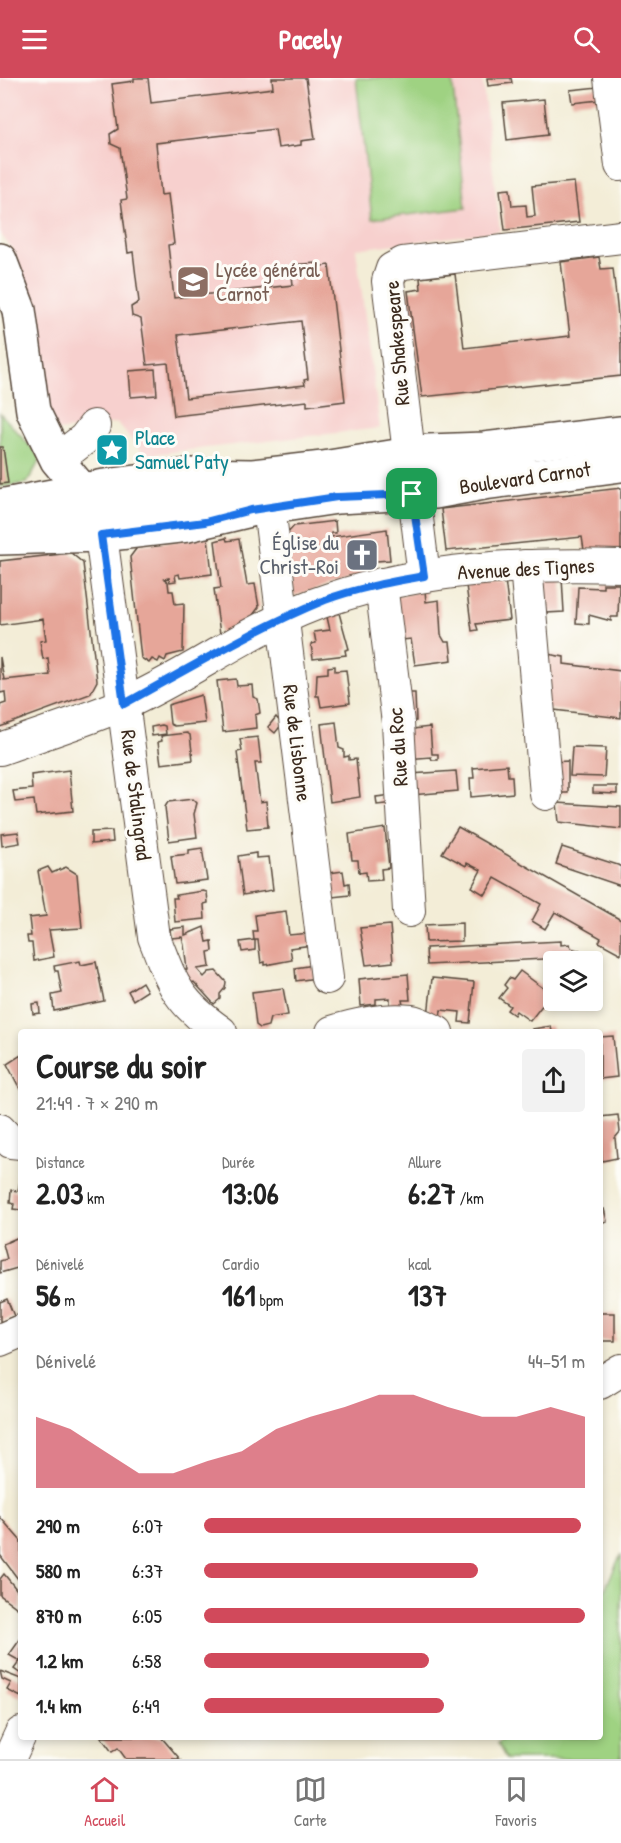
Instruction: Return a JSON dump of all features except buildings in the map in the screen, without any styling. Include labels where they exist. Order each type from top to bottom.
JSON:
[{"type":"main road","points":[[0,260],[19,310],[33,411],[57,460],[82,490]]},
{"type":"main road","name":"Boulevard Carnot","points":[[0,538],[101,535],[205,522],[269,507],[337,497],[484,449],[621,433]]},
{"type":"main road","name":"Boulevard Carnot","points":[[0,506],[82,490],[190,475],[410,474],[621,465]]},
{"type":"street","points":[[610,78],[621,165]]},
{"type":"street","name":"Rue Shakespeare","points":[[424,576],[388,281],[392,268],[403,262],[621,237]]},
{"type":"street","points":[[57,460],[84,439],[94,426]]},
{"type":"street","points":[[0,524],[621,448]]},
{"type":"street","name":"Rue de Lisbonne","points":[[269,507],[281,620],[327,978]]},
{"type":"street","name":"Rue de Stalingrad","points":[[101,535],[154,937],[175,989],[197,1015],[217,1029]]},
{"type":"street","name":"Avenue des Tignes","points":[[0,749],[124,704],[281,620],[327,599],[381,584],[424,576],[553,564],[621,566]]},
{"type":"street","points":[[526,567],[546,794]]},
{"type":"street","name":"Rue du Roc","points":[[381,584],[398,723],[409,911]]},
{"type":"street","points":[[341,1029],[380,1022],[412,1021],[430,1029]]},
{"type":"street","points":[[0,1130],[11,1142],[18,1143]]},
{"type":"street","points":[[603,1381],[621,1370]]},
{"type":"street","points":[[9,1759],[18,1740]]},
{"type":"shaded area","name":"Lycée général Carnot","points":[[0,78],[482,78],[500,231],[356,249],[380,428],[145,455],[117,423],[58,431],[48,413],[33,311],[15,254],[0,233]]},
{"type":"green space","points":[[356,78],[452,78],[466,208],[372,219]]},
{"type":"green space","points":[[0,413],[41,458],[27,483],[0,487]]},
{"type":"green space","points":[[621,1554],[621,1759],[506,1759],[498,1744],[504,1740],[603,1740],[603,1593]]},
{"type":"place","name":"Lycée général Carnot","points":[[193,282]]},
{"type":"place","name":"Place Samuel Paty","points":[[112,450]]},
{"type":"place","name":"Église du Christ-Roi","points":[[362,555]]},
{"type":"route","points":[[412,494],[424,576],[370,586],[327,599],[281,620],[124,704],[101,535],[205,522],[251,510],[337,497],[412,494]]}]
